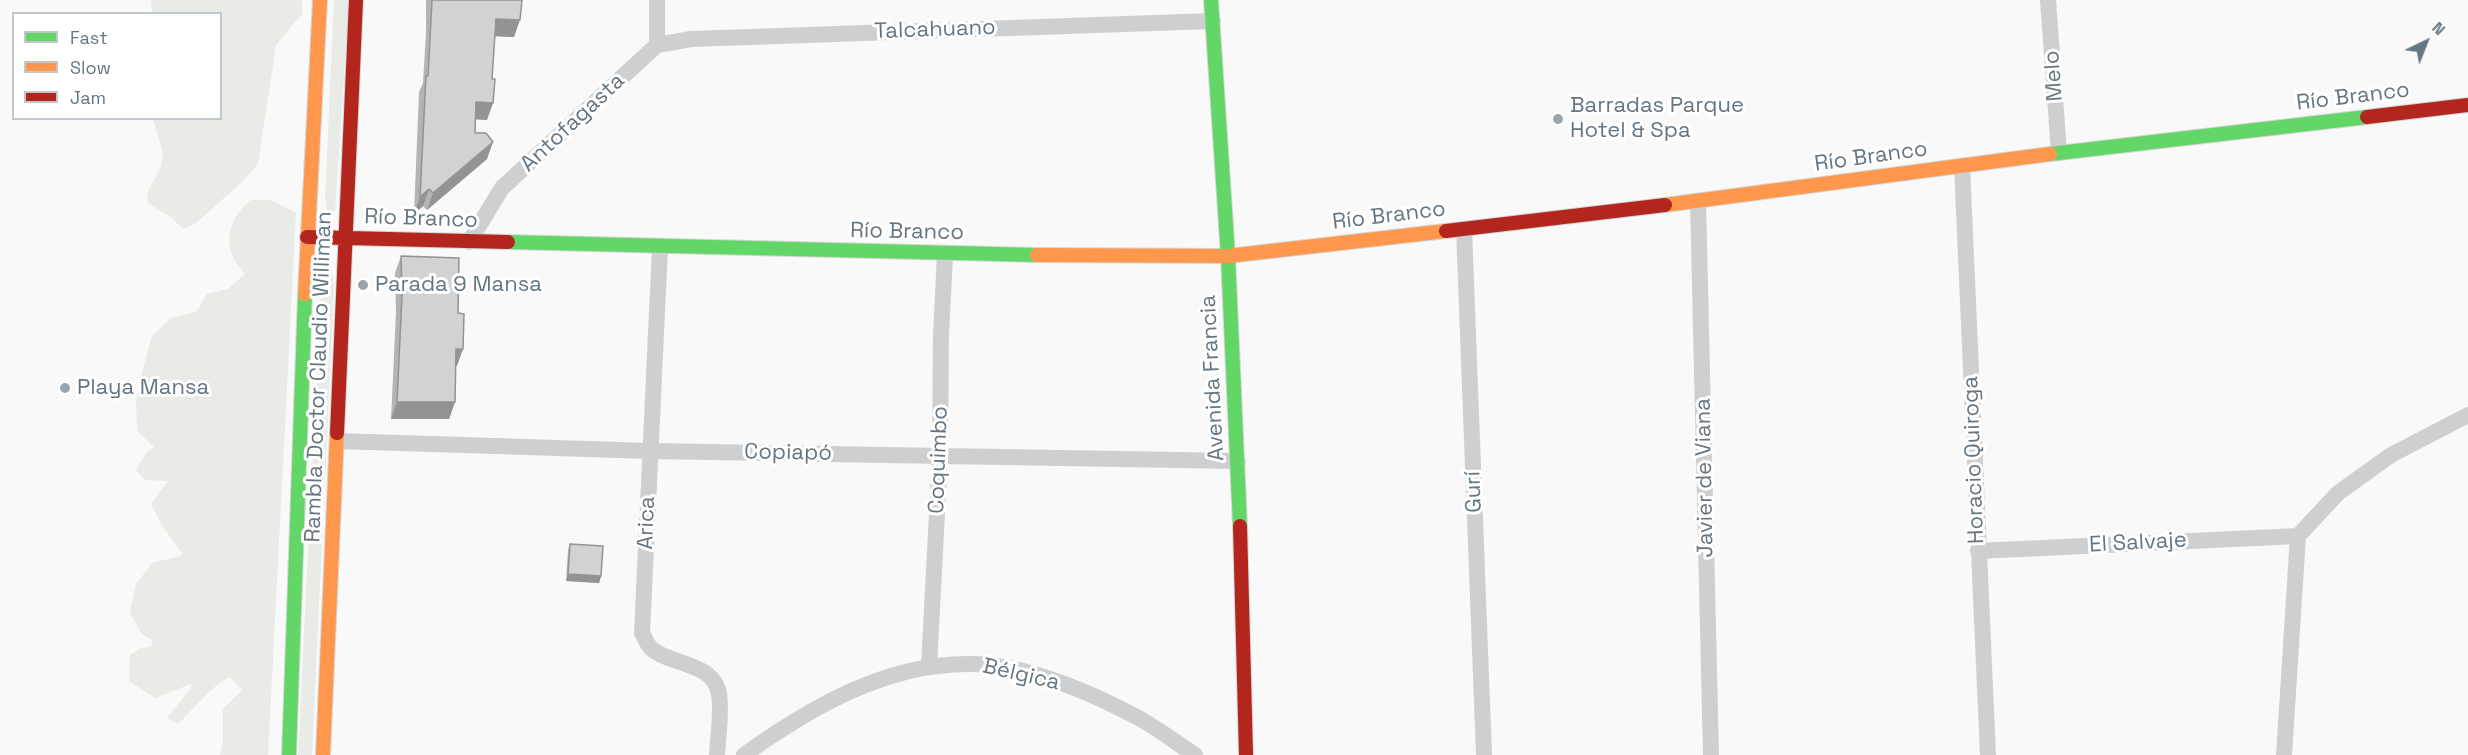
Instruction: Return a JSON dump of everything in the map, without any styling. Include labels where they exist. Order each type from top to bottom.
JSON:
[{"type":"street","name":"Rambla Doctor Claudio Williman","points":[[289,755],[308,237],[320,0]]},
{"type":"street","name":"Rambla Doctor Claudio Williman","points":[[323,755],[356,0]]},
{"type":"street","points":[[657,0],[657,45]]},
{"type":"street","name":"Avenida Francia","points":[[1211,0],[1228,256],[1238,461],[1246,755]]},
{"type":"street","name":"Melo","points":[[2048,0],[2059,153]]},
{"type":"street","name":"Talcahuano","points":[[657,45],[691,39],[1213,21]]},
{"type":"street","name":"Antofagasta","points":[[469,242],[502,188],[657,45]]},
{"type":"street","name":"Río Branco","points":[[308,237],[945,254],[1228,256],[1698,201],[2059,153],[2468,105]]},
{"type":"street","name":"Horacio Quiroga","points":[[1962,166],[1989,755]]},
{"type":"street","name":"Javier de Viana","points":[[1698,201],[1711,755]]},
{"type":"street","name":"Gurí","points":[[1464,229],[1484,755]]},
{"type":"street","name":"Arica","points":[[660,248],[642,633],[650,647],[662,656],[695,666],[709,677],[719,692],[717,755]]},
{"type":"street","name":"Coquimbo","points":[[929,666],[940,456],[941,335],[945,254]]},
{"type":"street","points":[[2284,755],[2298,536],[2338,493],[2391,455],[2468,415]]},
{"type":"street","name":"Copiapó","points":[[338,441],[650,451],[1238,461]]},
{"type":"street","name":"El Salvaje","points":[[1978,550],[2298,536]]},
{"type":"street","name":"Bélgica","points":[[744,755],[832,698],[880,680],[929,666],[975,664],[1020,670],[1073,688],[1136,716],[1195,755]]},
{"type":"shaded area","points":[[151,0],[302,0],[302,14],[276,45],[258,164],[242,182],[195,224],[183,229],[172,218],[148,203],[147,193],[161,167],[163,153],[153,120],[222,120],[222,12],[152,12]]},
{"type":"shaded area","points":[[334,0],[349,0],[335,212],[332,214],[327,211],[325,198]]},
{"type":"shaded area","points":[[251,200],[271,200],[296,213],[268,755],[220,755],[223,741],[223,709],[242,690],[230,677],[210,691],[178,724],[167,718],[191,688],[191,684],[155,698],[129,681],[130,655],[140,648],[151,647],[153,641],[141,633],[130,612],[136,584],[152,563],[180,556],[182,553],[163,527],[151,504],[168,481],[145,480],[136,470],[147,452],[154,447],[137,431],[136,403],[152,336],[171,318],[196,312],[207,294],[228,289],[245,274],[235,261],[229,243],[235,219]]},
{"type":"shaded area","points":[[328,268],[332,270],[334,287],[312,755],[298,755],[321,289],[325,270]]},
{"type":"building","points":[[432,0],[522,0],[520,20],[496,19],[492,79],[495,79],[493,103],[476,102],[475,133],[486,133],[493,142],[433,193],[429,189],[420,197],[426,76],[428,76]]},
{"type":"building","points":[[401,256],[459,258],[458,313],[464,314],[463,349],[456,349],[455,402],[397,402],[402,295]]},
{"type":"building","points":[[570,544],[603,546],[601,576],[568,574]]},
{"type":"traffic: fast","points":[[1211,0],[1228,256],[1240,526]]},
{"type":"traffic: fast","points":[[2050,154],[2367,117]]},
{"type":"traffic: fast","points":[[508,242],[1037,255]]},
{"type":"traffic: fast","points":[[289,755],[305,294]]},
{"type":"traffic: slow","points":[[305,294],[320,0]]},
{"type":"traffic: slow","points":[[1665,205],[2050,154]]},
{"type":"traffic: slow","points":[[1037,255],[1228,256],[1446,231]]},
{"type":"traffic: slow","points":[[323,755],[337,433]]},
{"type":"traffic: jam","points":[[337,433],[356,0]]},
{"type":"traffic: jam","points":[[2367,117],[2468,105]]},
{"type":"traffic: jam","points":[[1446,231],[1665,205]]},
{"type":"traffic: jam","points":[[307,237],[508,242]]},
{"type":"traffic: jam","points":[[1240,526],[1246,755]]},
{"type":"place","name":"Barradas Parque Hotel & Spa","points":[[1558,119]]},
{"type":"place","name":"Parada 9 Mansa","points":[[363,285]]},
{"type":"place","name":"Playa Mansa","points":[[65,388]]}]
